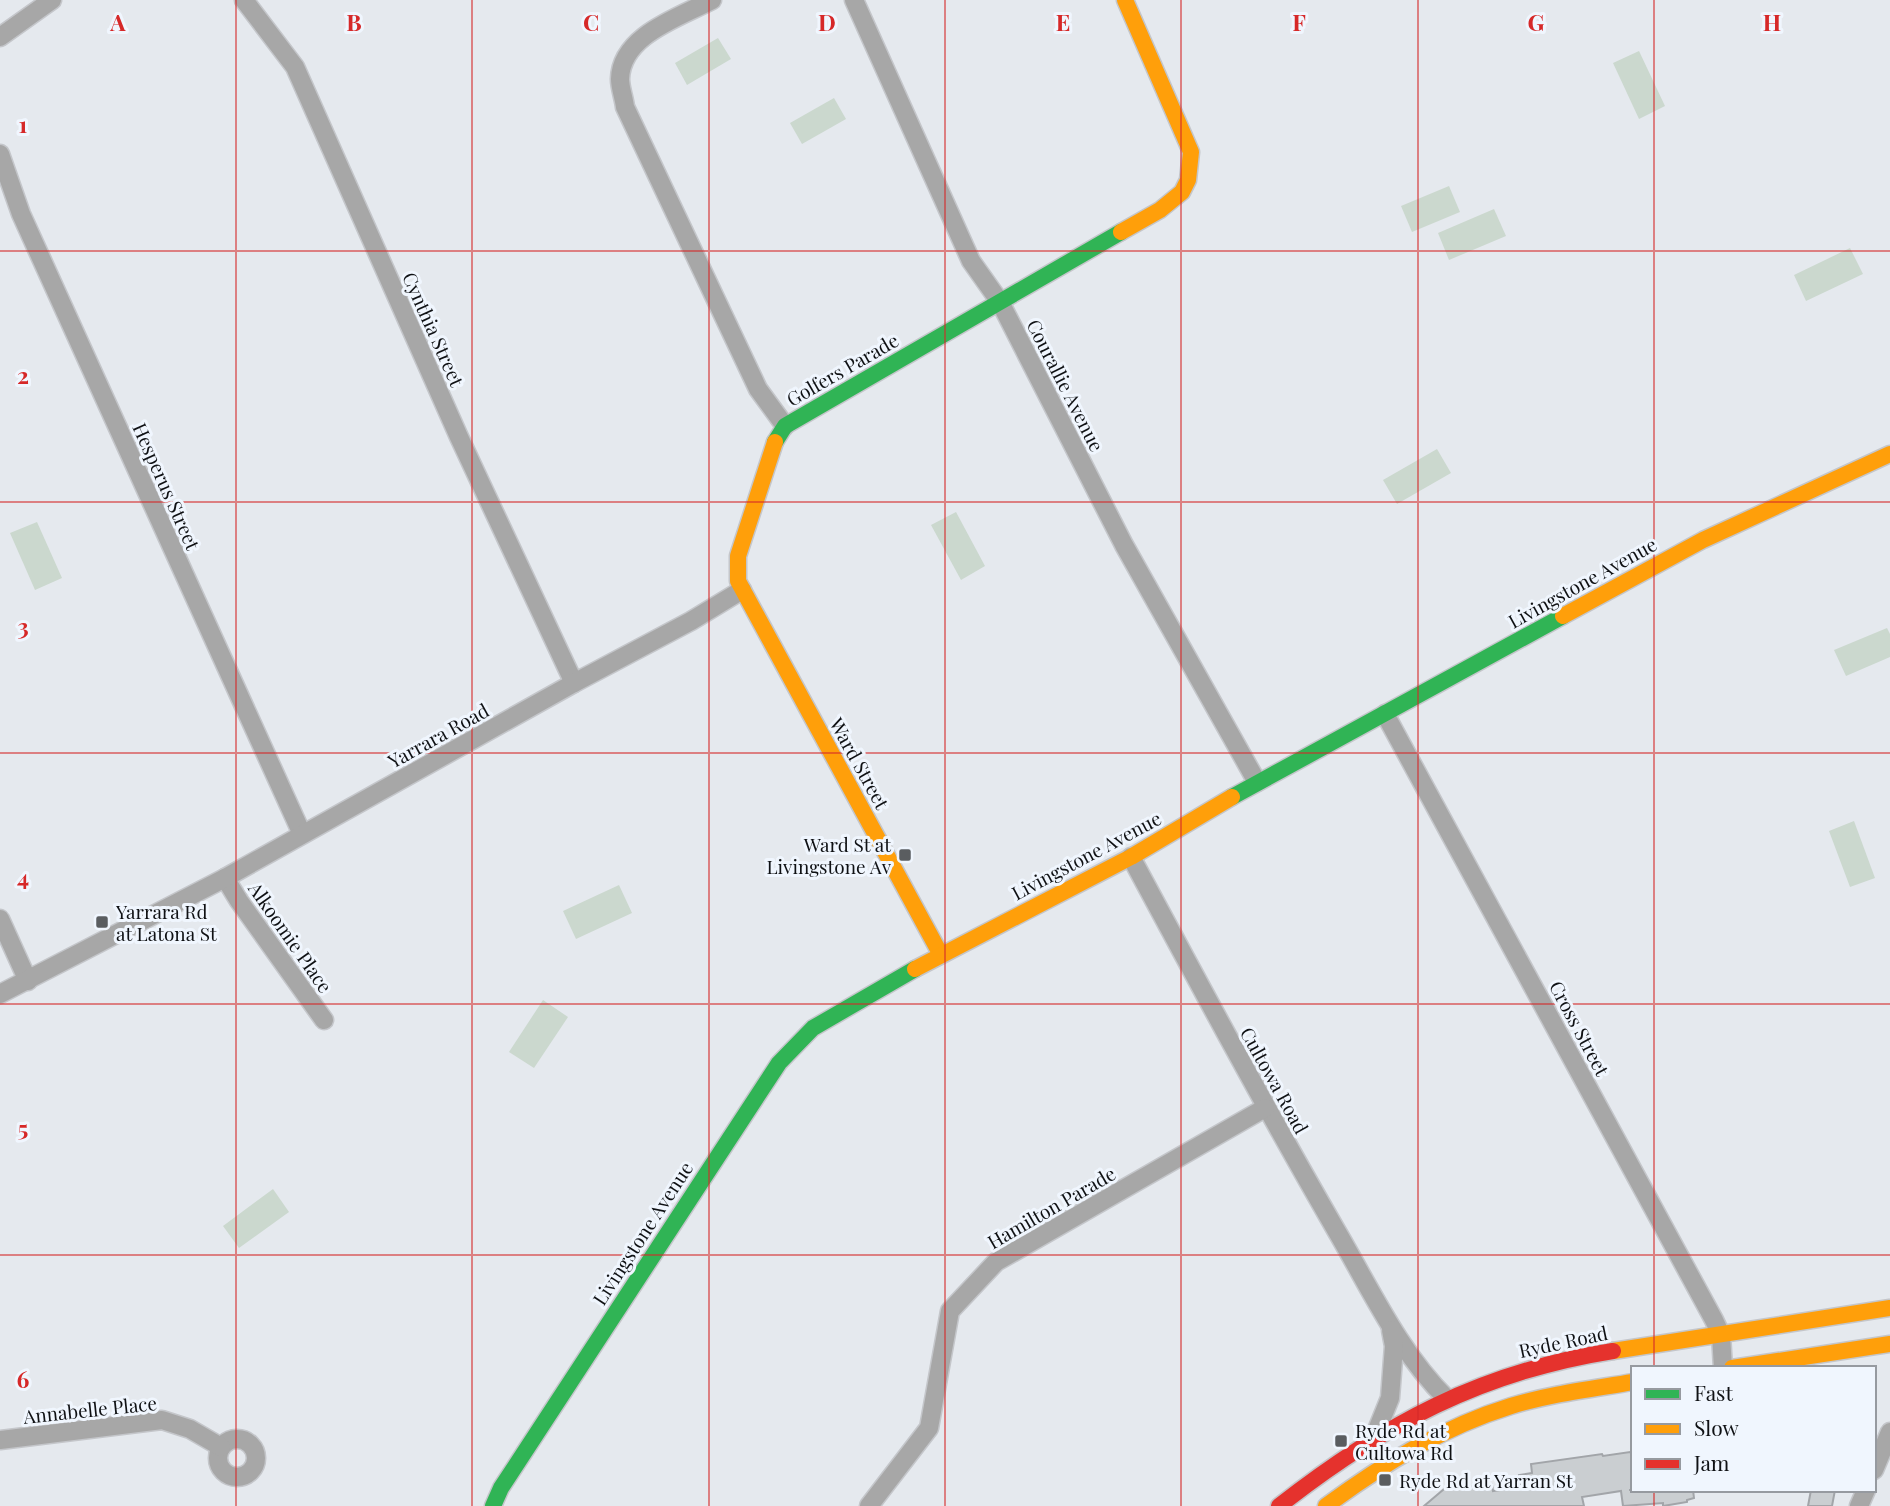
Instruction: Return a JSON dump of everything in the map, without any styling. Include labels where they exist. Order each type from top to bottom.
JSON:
[{"type":"main road","name":"Golfers Parade","points":[[785,426],[1179,197],[1191,178],[1191,152],[1125,0]]},
{"type":"main road","points":[[742,590],[738,581],[738,556],[774,444],[785,426]]},
{"type":"main road","name":"Livingstone Avenue","points":[[493,1506],[509,1476],[779,1063],[813,1028],[941,956],[1131,857],[1257,782],[1703,540],[1890,454]]},
{"type":"main road","name":"Ward Street","points":[[742,590],[941,956]]},
{"type":"main road","name":"Ryde Road","points":[[1279,1506],[1375,1436],[1447,1399],[1520,1371],[1564,1360],[1890,1308]]},
{"type":"main road","points":[[1745,1366],[1890,1344]]},
{"type":"main road","points":[[1327,1506],[1391,1460],[1475,1420],[1538,1399],[1631,1382]]},
{"type":"street","points":[[0,37],[52,0]]},
{"type":"street","name":"Cynthia Street","points":[[244,0],[295,66],[459,437],[574,684]]},
{"type":"street","name":"Golfers Parade","points":[[712,0],[643,36],[626,56],[620,78],[625,107],[758,389],[785,426]]},
{"type":"street","name":"Courallie Avenue","points":[[854,0],[971,261],[1000,302],[1124,545],[1257,782]]},
{"type":"street","name":"Hesperus Street","points":[[0,154],[21,214],[302,834]]},
{"type":"street","name":"Yarrara Road","points":[[0,995],[225,878],[691,621],[742,590]]},
{"type":"street","name":"Cross Street","points":[[1385,714],[1721,1335],[1723,1366]]},
{"type":"street","name":"Cultowa Road","points":[[1131,857],[1265,1108],[1388,1320],[1419,1370],[1447,1399]]},
{"type":"street","name":"Alkoomie Place","points":[[225,878],[324,1020]]},
{"type":"street","points":[[0,919],[28,981]]},
{"type":"street","name":"Hamilton Parade","points":[[869,1506],[929,1428],[950,1311],[996,1262],[1265,1108]]},
{"type":"street","name":"Cultowa Road","points":[[1375,1436],[1390,1398],[1394,1346],[1388,1320]]},
{"type":"street","name":"Annabelle Place","points":[[0,1440],[162,1420],[190,1429],[221,1447]]},
{"type":"street","points":[[1876,1465],[1890,1432]]},
{"type":"shaded area","points":[[718,38],[731,59],[687,85],[675,63]]},
{"type":"shaded area","points":[[1639,51],[1665,106],[1639,119],[1613,63]]},
{"type":"shaded area","points":[[834,98],[846,119],[802,144],[790,123]]},
{"type":"shaded area","points":[[1449,186],[1460,212],[1412,232],[1401,206]]},
{"type":"shaded area","points":[[1494,209],[1506,236],[1449,260],[1438,233]]},
{"type":"shaded area","points":[[1850,248],[1863,274],[1806,301],[1794,275]]},
{"type":"shaded area","points":[[1437,449],[1451,473],[1397,504],[1383,480]]},
{"type":"shaded area","points":[[956,512],[985,566],[961,580],[931,525]]},
{"type":"shaded area","points":[[37,522],[62,578],[35,590],[10,533]]},
{"type":"shaded area","points":[[1887,628],[1890,634],[1890,657],[1846,676],[1834,650]]},
{"type":"shaded area","points":[[1854,821],[1875,878],[1850,887],[1829,831]]},
{"type":"shaded area","points":[[619,885],[632,913],[576,939],[563,911]]},
{"type":"shaded area","points":[[543,1000],[568,1017],[534,1068],[509,1052]]},
{"type":"shaded area","points":[[273,1189],[289,1212],[239,1248],[223,1226]]},
{"type":"building","points":[[1630,1452],[1631,1492],[1693,1492],[1694,1498],[1687,1502],[1663,1506],[1663,1503],[1623,1506],[1621,1491],[1582,1497],[1584,1506],[1424,1506],[1450,1484],[1454,1489],[1492,1484],[1493,1491],[1520,1487],[1519,1475],[1532,1473],[1531,1464]]},
{"type":"building","points":[[1811,1492],[1835,1492],[1832,1506],[1808,1506]]},
{"type":"traffic: fast","points":[[775,442],[785,426],[1121,232]]},
{"type":"traffic: fast","points":[[1232,797],[1563,616]]},
{"type":"traffic: fast","points":[[493,1506],[501,1488],[779,1063],[813,1028],[915,969]]},
{"type":"traffic: slow","points":[[1121,232],[1160,210],[1182,192],[1188,180],[1191,152],[1125,0]]},
{"type":"traffic: slow","points":[[775,442],[738,556],[738,581],[941,955]]},
{"type":"traffic: slow","points":[[1563,616],[1703,540],[1890,454]]},
{"type":"traffic: slow","points":[[915,969],[1131,857],[1232,797]]},
{"type":"traffic: slow","points":[[1613,1351],[1890,1308]]},
{"type":"traffic: slow","points":[[1745,1366],[1890,1344]]},
{"type":"traffic: slow","points":[[1326,1506],[1414,1448],[1461,1425],[1541,1398],[1631,1382]]},
{"type":"traffic: jam","points":[[1279,1506],[1357,1450],[1436,1406],[1519,1373],[1565,1360],[1613,1351]]},
{"type":"place","name":"Ward St at Livingstone Av","points":[[905,855]]},
{"type":"place","name":"Yarrara Rd at Latona St","points":[[102,922]]},
{"type":"place","name":"Ryde Rd at Cultowa Rd","points":[[1341,1441]]},
{"type":"place","name":"Ryde Rd at Yarran St","points":[[1385,1480]]}]
